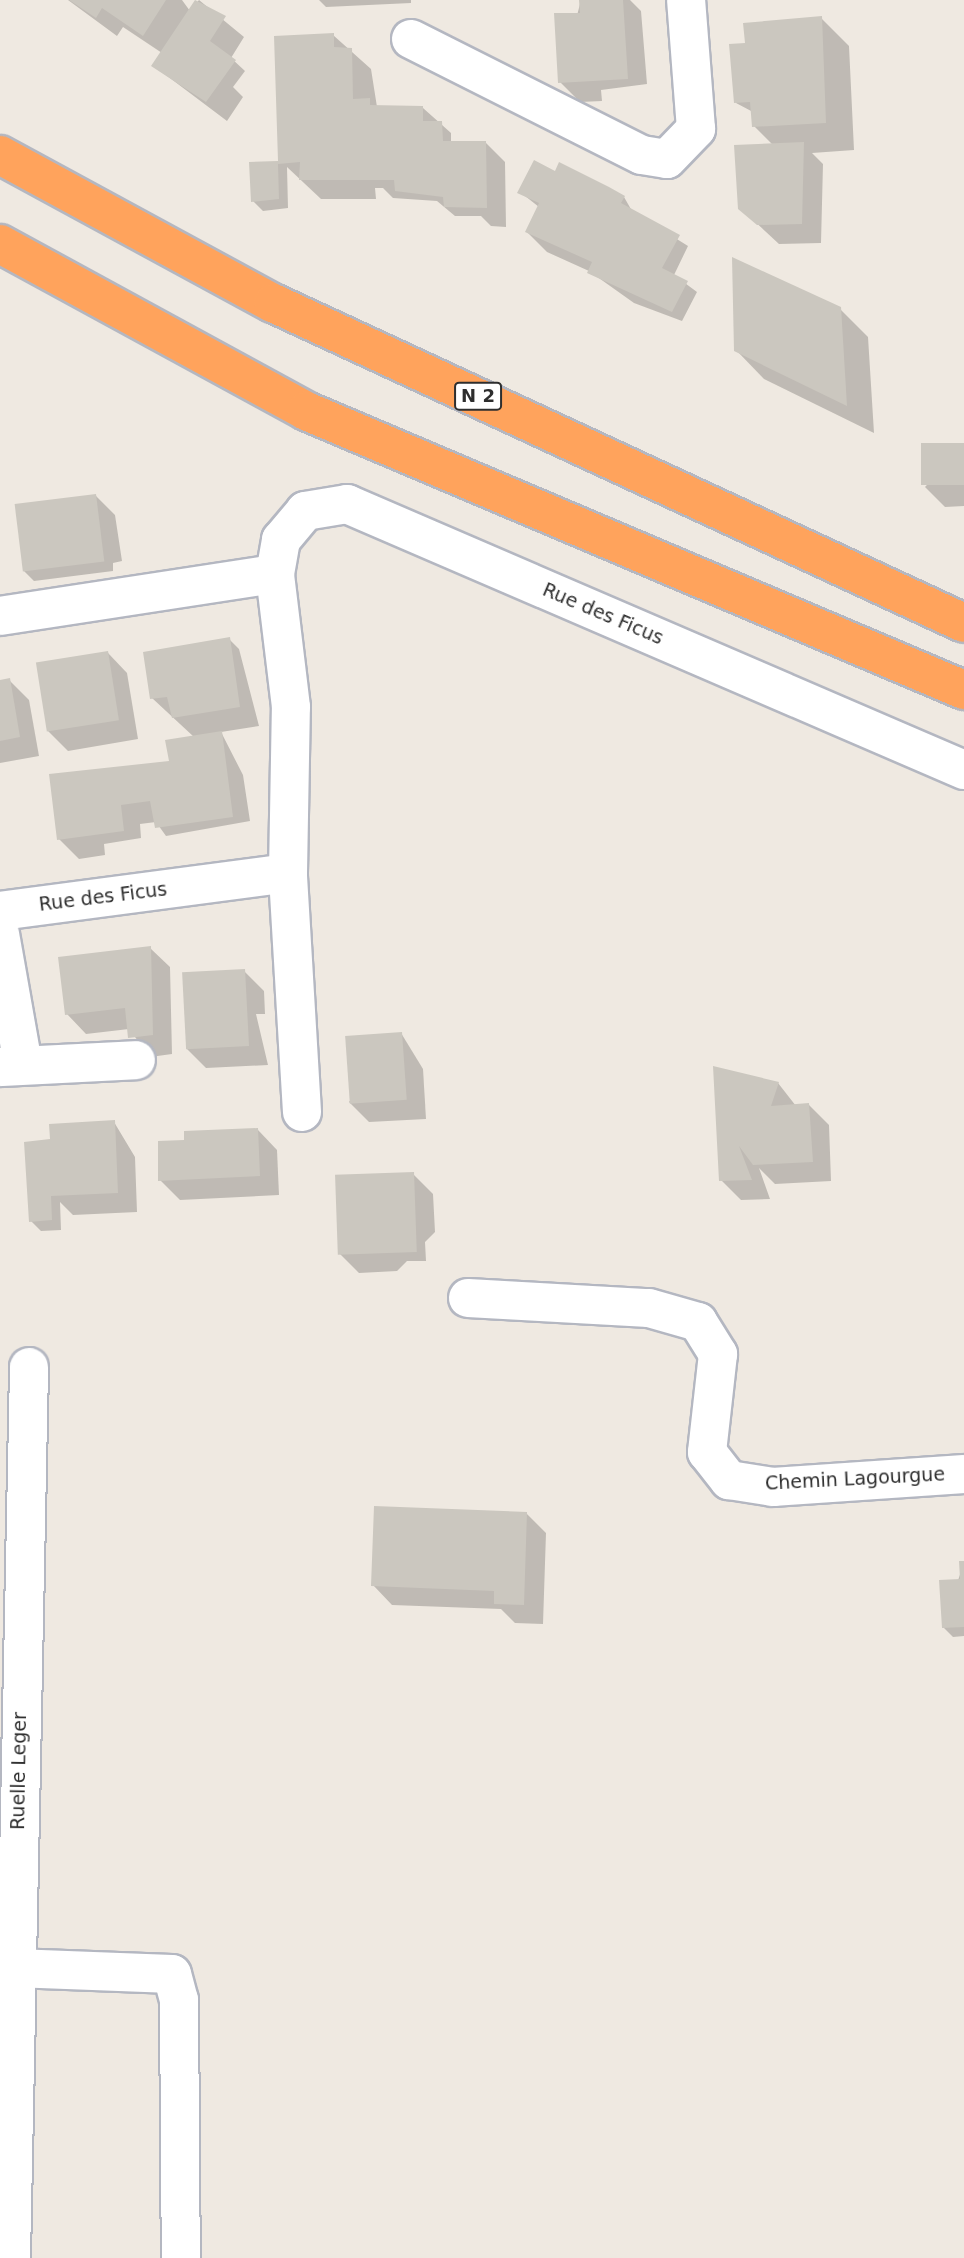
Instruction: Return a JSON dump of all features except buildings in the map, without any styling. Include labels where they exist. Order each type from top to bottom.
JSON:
[{"type":"highway","name":"N 2","points":[[0,155],[274,303],[964,623]]},
{"type":"highway","points":[[0,244],[306,411],[964,690]]},
{"type":"street","points":[[411,39],[642,155],[667,159],[696,129],[686,0]]},
{"type":"street","name":"Rue des Ficus","points":[[302,1112],[288,873],[291,707],[275,574],[281,540],[304,511],[347,504],[964,770]]},
{"type":"street","points":[[0,615],[275,574]]},
{"type":"street","name":"Rue des Ficus","points":[[0,911],[288,873]]},
{"type":"street","points":[[0,934],[11,1065],[136,1060]]},
{"type":"street","name":"Chemin Lagourgue","points":[[468,1298],[649,1308],[698,1322],[718,1354],[707,1452],[729,1480],[773,1487],[964,1474]]},
{"type":"street","name":"Ruelle Leger","points":[[11,2258],[14,1968],[29,1367]]},
{"type":"street","points":[[14,1968],[172,1974],[179,2000],[181,2258]]}]
